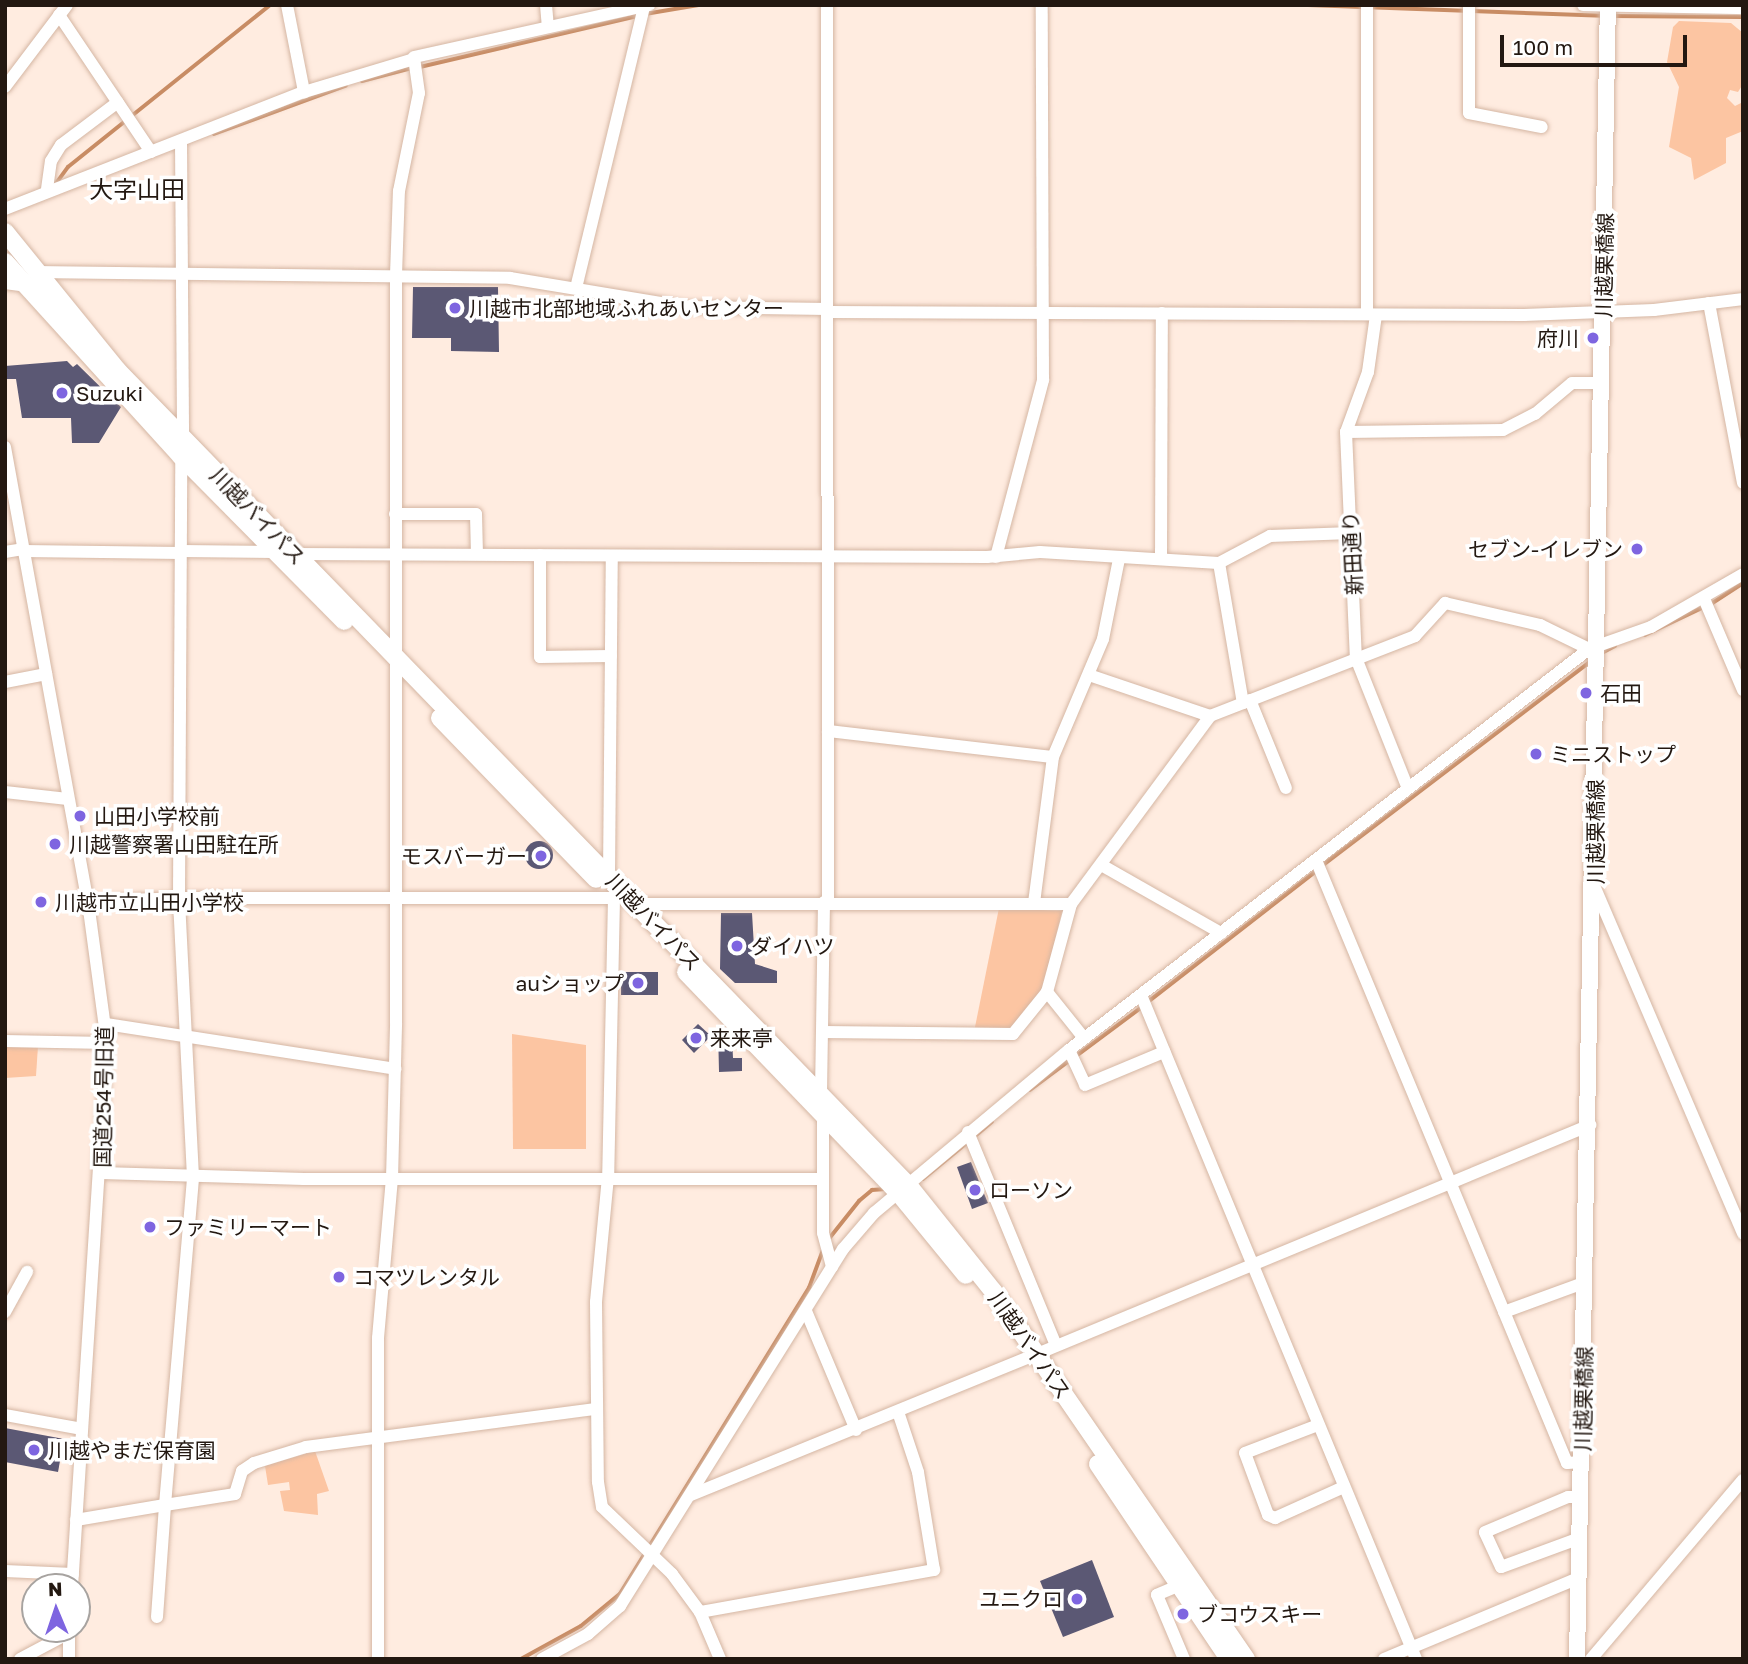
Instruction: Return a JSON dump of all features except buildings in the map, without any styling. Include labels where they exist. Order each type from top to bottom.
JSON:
[{"type":"highway","name":"川越バイパス","points":[[5,232],[30,279]]},
{"type":"highway","name":"川越バイパス","points":[[5,262],[30,279],[275,552],[394,663],[609,876],[821,1093],[903,1189],[1032,1356],[1247,1659]]},
{"type":"highway","name":"川越バイパス","points":[[182,447],[295,554],[614,898],[823,1113],[903,1189]]},
{"type":"highway","name":"川越バイパス","points":[[1032,1356],[1229,1659]]},
{"type":"main road","name":"川越栗橋線","points":[[1577,1659],[1595,888],[1593,647],[1602,383],[1608,6]]},
{"type":"street","points":[[287,5],[304,92]]},
{"type":"street","points":[[546,5],[548,26]]},
{"type":"street","points":[[821,1093],[828,731],[827,5]]},
{"type":"street","points":[[996,557],[1043,380],[1042,5]]},
{"type":"street","name":"新田通り","points":[[1367,5],[1372,314],[1368,372],[1346,432],[1356,658],[1406,786]]},
{"type":"street","points":[[1469,5],[1469,113],[1542,127]]},
{"type":"street","points":[[1583,5],[1743,8]]},
{"type":"street","points":[[5,209],[47,189],[181,141],[304,92],[414,59],[424,52],[646,6],[576,288]]},
{"type":"street","points":[[5,87],[63,10],[151,152]]},
{"type":"street","points":[[378,1659],[378,1338],[393,1179],[396,1069],[396,275],[399,191],[419,93],[414,59]]},
{"type":"street","points":[[47,189],[51,161],[61,145],[118,102]]},
{"type":"street","points":[[157,1616],[193,1177],[179,898],[181,141]]},
{"type":"street","points":[[5,283],[30,279],[182,274],[510,278],[685,307],[1043,313],[1603,312],[1743,299]]},
{"type":"street","points":[[1709,303],[1739,440],[1743,483]]},
{"type":"street","points":[[1161,559],[1162,313]]},
{"type":"street","points":[[1346,432],[1503,430],[1535,414],[1572,383],[1602,383]]},
{"type":"street","name":"国道254号旧道","points":[[5,447],[88,902],[106,1024],[102,1173],[73,1573]]},
{"type":"street","points":[[395,514],[476,514],[477,554]]},
{"type":"street","points":[[295,554],[996,557],[1040,552],[1119,559],[1219,563],[1270,536],[1351,533]]},
{"type":"street","points":[[5,552],[275,552]]},
{"type":"street","points":[[540,555],[540,657],[611,656]]},
{"type":"street","points":[[609,876],[612,556]]},
{"type":"street","points":[[1034,903],[1053,757],[1089,675],[1110,614],[1119,559]]},
{"type":"street","points":[[1219,563],[1246,701],[1286,788]]},
{"type":"street","points":[[541,1659],[606,1620],[653,1555],[859,1228],[968,1132],[1084,1038],[1317,860],[1406,786],[1593,647],[1705,601],[1743,574]]},
{"type":"street","points":[[1705,601],[1743,690]]},
{"type":"street","points":[[822,1032],[1013,1034],[1046,992],[1071,904],[1103,866],[1210,716],[1415,636],[1445,603],[1540,625],[1593,647]]},
{"type":"street","points":[[5,682],[46,674]]},
{"type":"street","points":[[1089,675],[1210,716]]},
{"type":"street","points":[[828,731],[1053,757]]},
{"type":"street","points":[[5,792],[68,799]]},
{"type":"street","points":[[1317,860],[1567,1463],[1581,1462]]},
{"type":"street","points":[[1103,866],[1221,933]]},
{"type":"street","points":[[1595,888],[1743,1234]]},
{"type":"street","points":[[88,902],[179,898],[614,898],[608,1177],[596,1302],[596,1409],[602,1507],[653,1555],[700,1612],[720,1659]]},
{"type":"street","points":[[635,904],[1071,904]]},
{"type":"street","points":[[1046,992],[1084,1038]]},
{"type":"street","points":[[1141,995],[1414,1653]]},
{"type":"street","points":[[106,1024],[396,1069]]},
{"type":"street","points":[[5,1041],[107,1043]]},
{"type":"street","points":[[1069,1050],[1085,1085],[1164,1052]]},
{"type":"street","points":[[823,1113],[823,1233],[832,1268]]},
{"type":"street","points":[[691,1495],[856,1430],[1590,1125]]},
{"type":"street","points":[[968,1132],[1056,1346]]},
{"type":"street","points":[[102,1173],[193,1177],[393,1179],[823,1179]]},
{"type":"street","points":[[5,1312],[27,1272]]},
{"type":"street","points":[[1504,1312],[1586,1282]]},
{"type":"street","points":[[806,1311],[856,1430]]},
{"type":"street","points":[[76,1520],[235,1494],[242,1471],[254,1462],[306,1447],[596,1409]]},
{"type":"street","points":[[700,1612],[934,1570],[918,1472],[898,1412]]},
{"type":"street","points":[[5,1415],[82,1429]]},
{"type":"street","points":[[1318,1425],[1245,1453],[1268,1515],[1275,1518],[1344,1487]]},
{"type":"street","points":[[1591,1659],[1743,1480]]},
{"type":"street","points":[[1580,1538],[1501,1567],[1485,1532],[1568,1497],[1581,1497]]},
{"type":"street","points":[[1384,1659],[1414,1653],[1579,1578]]},
{"type":"street","points":[[1180,1585],[1157,1595],[1184,1659]]},
{"type":"street","points":[[20,1659],[48,1643]]},
{"type":"shaded area","points":[[1679,21],[1731,23],[1743,33],[1743,84],[1738,92],[1730,90],[1727,98],[1735,106],[1743,102],[1743,131],[1726,138],[1726,163],[1694,180],[1691,158],[1669,147],[1679,87],[1667,62],[1673,27]]},
{"type":"shaded area","points":[[999,908],[1062,911],[1043,990],[1011,1032],[974,1032]]},
{"type":"shaded area","points":[[512,1034],[586,1045],[586,1149],[513,1149]]},
{"type":"shaded area","points":[[5,1046],[38,1046],[36,1076],[5,1078]]},
{"type":"shaded area","points":[[315,1451],[329,1491],[317,1494],[318,1515],[284,1511],[280,1491],[290,1490],[289,1482],[268,1485],[265,1466]]},
{"type":"waterway","points":[[55,185],[68,167],[270,5]]},
{"type":"waterway","points":[[645,14],[698,5]]},
{"type":"waterway","points":[[1308,5],[1603,16]]},
{"type":"waterway","points":[[420,67],[637,16]]},
{"type":"waterway","points":[[1611,16],[1743,17]]},
{"type":"waterway","points":[[362,81],[412,68]]},
{"type":"waterway","points":[[214,134],[345,86]]},
{"type":"waterway","points":[[1711,604],[1743,583]]},
{"type":"waterway","points":[[1645,635],[1704,607]]},
{"type":"waterway","points":[[1600,654],[1615,646]]},
{"type":"waterway","points":[[1322,866],[1591,661]]},
{"type":"waterway","points":[[1148,1002],[1316,871]]},
{"type":"waterway","points":[[1075,1057],[1142,1007]]},
{"type":"waterway","points":[[1030,1090],[1069,1061]]},
{"type":"waterway","points":[[974,1137],[992,1122]]},
{"type":"waterway","points":[[923,1179],[968,1142]]},
{"type":"waterway","points":[[828,1240],[859,1201],[872,1190],[885,1189]]},
{"type":"waterway","points":[[521,1659],[581,1626],[620,1594],[809,1288],[823,1250]]},
{"type":"place","name":"川越市北部地域ふれあいセンター","points":[[455,308]]},
{"type":"place","name":"府川","points":[[1593,338]]},
{"type":"place","name":"Suzuki","points":[[62,393]]},
{"type":"place","name":"セブン-イレブン","points":[[1637,549]]},
{"type":"place","name":"石田","points":[[1586,693]]},
{"type":"place","name":"ミニストップ","points":[[1536,754]]},
{"type":"place","name":"山田小学校前","points":[[80,816]]},
{"type":"place","name":"川越警察署山田駐在所","points":[[55,844]]},
{"type":"place","name":"モスバーガー","points":[[541,856]]},
{"type":"place","name":"川越市立山田小学校","points":[[41,902]]},
{"type":"place","name":"ダイハツ","points":[[737,946]]},
{"type":"place","name":"auショップ","points":[[638,983]]},
{"type":"place","name":"来来亭","points":[[696,1038]]},
{"type":"place","name":"ローソン","points":[[975,1190]]},
{"type":"place","name":"ファミリーマート","points":[[150,1227]]},
{"type":"place","name":"コマツレンタル","points":[[339,1277]]},
{"type":"place","name":"川越やまだ保育園","points":[[34,1450]]},
{"type":"place","name":"ユニクロ","points":[[1077,1599]]},
{"type":"place","name":"ブコウスキー","points":[[1183,1614]]},
{"type":"district","name":"大字山田","points":[[137,189]]}]
